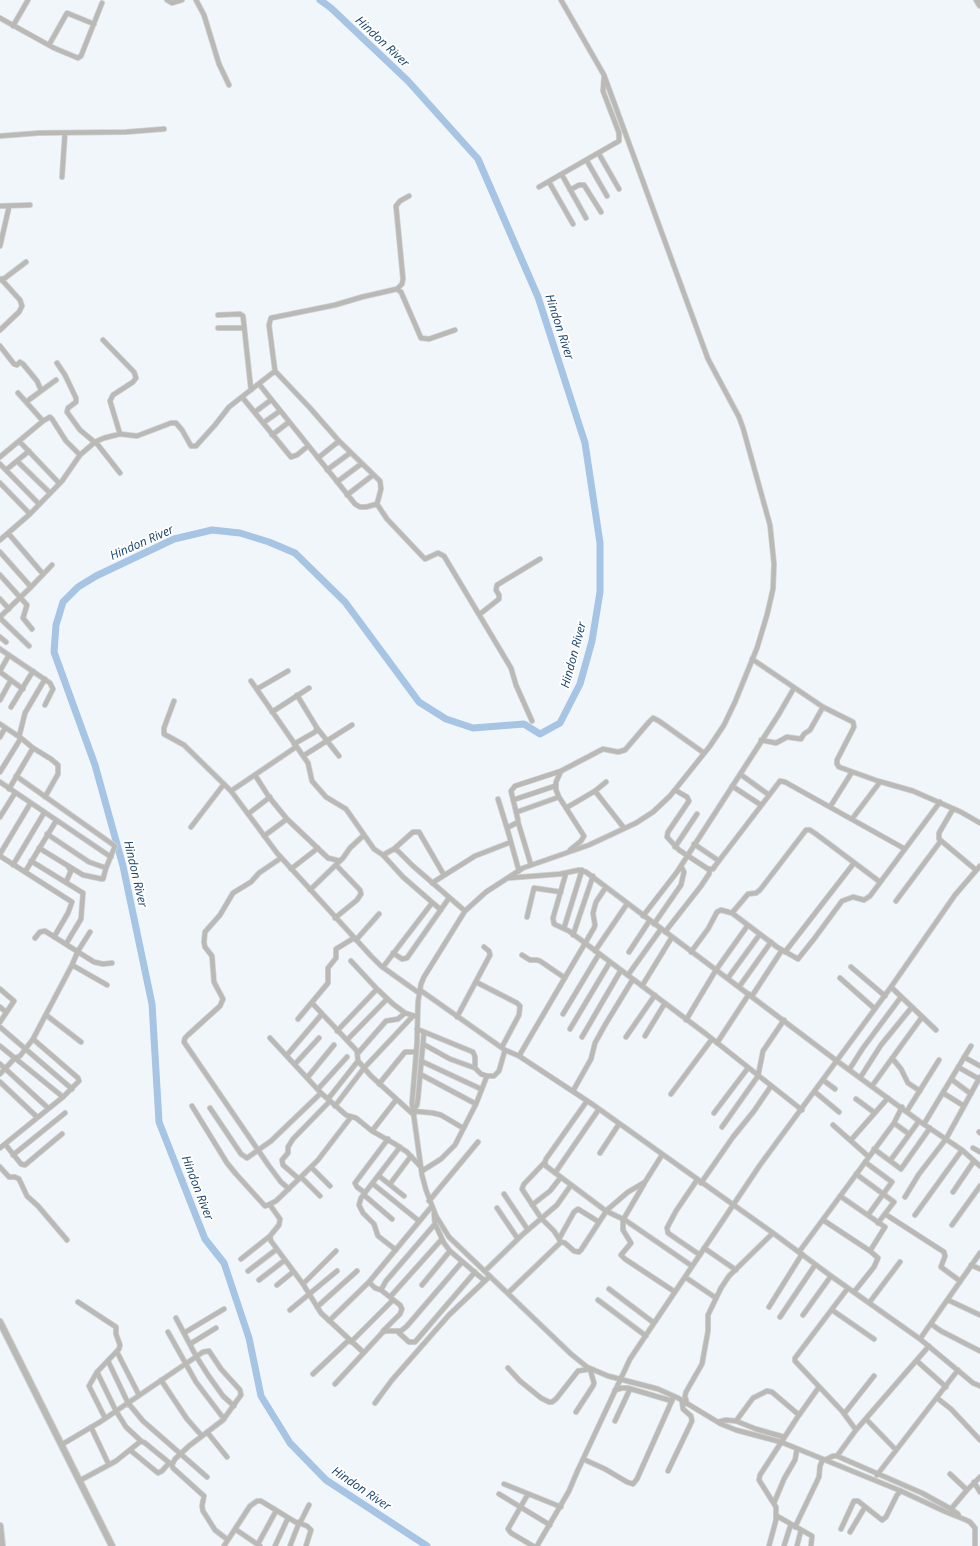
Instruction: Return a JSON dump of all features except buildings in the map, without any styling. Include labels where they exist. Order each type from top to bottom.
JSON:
[{"type":"street","points":[[13,26],[28,0]]},
{"type":"street","points":[[167,0],[172,3],[182,0]]},
{"type":"street","points":[[196,0],[204,16],[219,64],[229,85]]},
{"type":"street","points":[[485,1281],[450,1251],[442,1239],[435,1224],[434,1213],[429,1201],[421,1169],[412,1091],[417,1029],[415,1016],[419,991],[424,976],[465,912],[476,900],[506,878],[531,865],[589,845],[653,812],[675,790],[724,725],[752,659],[767,615],[773,590],[774,564],[770,525],[739,417],[706,354],[604,75],[561,0]]},
{"type":"street","points":[[977,0],[980,5]]},
{"type":"street","points":[[0,18],[71,56],[80,57],[102,3]]},
{"type":"street","points":[[49,45],[67,13],[94,24]]},
{"type":"street","points":[[539,187],[599,154],[617,143],[620,139],[603,91],[604,75]]},
{"type":"street","points":[[0,136],[39,133],[126,132],[164,129]]},
{"type":"street","points":[[62,177],[66,133]]},
{"type":"street","points":[[599,154],[619,189]]},
{"type":"street","points":[[587,161],[607,196]]},
{"type":"street","points":[[562,175],[586,218]]},
{"type":"street","points":[[549,182],[573,224]]},
{"type":"street","points":[[570,190],[579,185],[584,185],[601,212]]},
{"type":"street","points":[[410,196],[400,201],[396,206],[403,279],[402,284],[397,289],[335,305],[271,318],[269,325],[275,371],[310,408],[339,442],[380,481],[381,489],[377,504],[387,519],[423,557],[428,558],[438,554],[444,556],[511,668],[516,685],[532,721]]},
{"type":"street","points":[[0,206],[9,207],[30,205]]},
{"type":"street","points":[[0,246],[9,207]]},
{"type":"street","points":[[0,330],[19,312],[22,306],[20,300],[1,280],[26,262]]},
{"type":"street","points":[[397,289],[401,292],[421,338],[429,339],[455,330]]},
{"type":"street","points":[[218,315],[242,315],[251,390]]},
{"type":"street","points":[[218,328],[244,328]]},
{"type":"street","points":[[103,340],[134,372],[136,378],[133,382],[113,395],[110,401],[120,434]]},
{"type":"street","points":[[0,346],[14,364],[17,365],[20,362],[23,364],[38,381],[41,390]]},
{"type":"street","points":[[56,363],[66,375],[76,398],[76,402],[68,408],[67,412],[80,430],[95,442],[120,473]]},
{"type":"street","points":[[0,540],[30,514],[60,483],[80,455],[95,442],[120,434],[137,436],[171,423],[176,423],[182,430],[191,446],[194,447],[216,425],[224,412],[275,371]]},
{"type":"street","points":[[26,402],[56,380]]},
{"type":"street","points":[[259,384],[355,504],[360,507],[377,504]]},
{"type":"street","points":[[18,393],[43,421]]},
{"type":"street","points":[[242,397],[291,457],[297,455],[308,446]]},
{"type":"street","points":[[255,412],[271,400]]},
{"type":"street","points":[[263,423],[280,411]]},
{"type":"street","points":[[0,457],[43,421],[50,417],[66,441],[80,455]]},
{"type":"street","points":[[272,435],[289,422]]},
{"type":"street","points":[[19,441],[60,483]]},
{"type":"street","points":[[318,458],[339,442]]},
{"type":"street","points":[[6,470],[28,450]]},
{"type":"street","points":[[327,470],[350,453]]},
{"type":"street","points":[[17,461],[50,493]]},
{"type":"street","points":[[0,464],[39,504]]},
{"type":"street","points":[[337,482],[361,464]]},
{"type":"street","points":[[347,495],[373,475]]},
{"type":"street","points":[[0,482],[30,514]]},
{"type":"street","points":[[8,534],[43,574]]},
{"type":"street","points":[[0,552],[31,587]]},
{"type":"street","points":[[480,614],[499,599],[499,595],[496,590],[497,585],[540,559]]},
{"type":"street","points":[[29,646],[0,617],[52,565]]},
{"type":"street","points":[[0,574],[21,597],[27,607],[23,618],[32,629]]},
{"type":"street","points":[[0,599],[9,609]]},
{"type":"street","points":[[0,637],[6,642]]},
{"type":"street","points":[[0,649],[50,683],[53,689],[45,705]]},
{"type":"street","points":[[9,655],[0,672],[23,689]]},
{"type":"street","points":[[752,659],[823,707],[853,722],[854,727],[837,760],[839,767],[880,782],[913,791],[940,802],[980,823]]},
{"type":"street","points":[[11,707],[33,671]]},
{"type":"street","points":[[256,689],[288,671]]},
{"type":"street","points":[[0,772],[20,737],[25,713],[44,679]]},
{"type":"street","points":[[0,700],[11,680]]},
{"type":"street","points":[[251,681],[303,756],[309,766],[312,781],[323,794],[346,809],[374,849],[383,855],[403,877],[441,910]]},
{"type":"street","points":[[272,712],[309,688]]},
{"type":"street","points":[[643,916],[681,866],[794,688]]},
{"type":"street","points":[[297,695],[317,728],[339,756]]},
{"type":"street","points":[[174,701],[164,728],[164,734],[184,745],[231,791],[281,858],[383,968],[503,1048],[519,1056],[573,1091],[930,1346],[973,1383],[980,1386]]},
{"type":"street","points":[[761,740],[776,742],[787,737],[801,739],[804,734],[810,730],[823,707]]},
{"type":"street","points":[[531,865],[513,800],[511,790],[515,786],[561,771],[603,749],[618,752],[625,750],[653,718],[704,753]]},
{"type":"street","points":[[0,724],[58,765],[58,774],[45,797]]},
{"type":"street","points":[[303,756],[352,725]]},
{"type":"street","points":[[0,737],[5,728]]},
{"type":"street","points":[[231,791],[315,732],[317,728]]},
{"type":"street","points":[[9,789],[33,748]]},
{"type":"street","points":[[561,771],[555,786],[559,797],[584,836],[582,841],[567,853]]},
{"type":"street","points":[[830,807],[852,772]]},
{"type":"street","points":[[740,774],[769,795]]},
{"type":"street","points":[[255,775],[287,819],[328,858],[338,863],[360,890],[361,894],[357,900],[335,918]]},
{"type":"street","points":[[16,776],[114,844],[115,848],[103,879],[97,879],[84,875],[69,868],[39,848]]},
{"type":"street","points":[[665,932],[701,886],[710,870],[713,869],[778,783],[782,781],[905,849]]},
{"type":"street","points":[[0,782],[30,804],[111,857]]},
{"type":"street","points":[[566,808],[595,791],[606,782]]},
{"type":"street","points":[[852,819],[880,782]]},
{"type":"street","points":[[191,827],[224,784]]},
{"type":"street","points":[[513,800],[555,786]]},
{"type":"street","points":[[732,786],[761,806]]},
{"type":"street","points":[[675,790],[687,797],[689,801],[668,835],[669,840],[675,847],[687,856],[710,870]]},
{"type":"street","points":[[595,791],[624,828]]},
{"type":"street","points":[[0,818],[15,793]]},
{"type":"street","points":[[248,814],[270,797]]},
{"type":"street","points":[[517,812],[559,797]]},
{"type":"street","points":[[498,799],[519,871]]},
{"type":"street","points":[[691,952],[705,934],[717,912],[721,910],[732,913],[784,951],[796,958],[800,958],[842,901],[853,897],[864,900],[866,899],[940,802]]},
{"type":"street","points":[[30,804],[0,855],[13,865],[72,902],[68,913],[54,937]]},
{"type":"street","points":[[537,1546],[569,1491],[630,1359],[760,1165],[802,1110],[850,1041],[885,996],[955,895],[978,868],[940,842],[938,836],[953,809]]},
{"type":"street","points":[[13,865],[44,813]]},
{"type":"street","points":[[675,847],[697,814]]},
{"type":"street","points":[[264,836],[287,819]]},
{"type":"street","points":[[25,872],[56,821]]},
{"type":"street","points":[[507,828],[518,822]]},
{"type":"street","points":[[732,913],[748,894],[756,893],[760,890],[806,830],[810,830],[816,834],[880,882]]},
{"type":"street","points":[[383,855],[394,849],[413,832],[419,832],[444,875]]},
{"type":"street","points":[[48,834],[89,862],[106,868]]},
{"type":"street","points":[[310,890],[364,835]]},
{"type":"street","points":[[432,883],[475,856],[511,842]]},
{"type":"street","points":[[896,901],[940,842]]},
{"type":"street","points":[[694,844],[719,861]]},
{"type":"street","points":[[291,869],[318,848]]},
{"type":"street","points":[[394,849],[465,912]]},
{"type":"street","points":[[281,858],[233,894],[220,915],[205,932],[204,942],[205,947],[212,956],[214,982],[223,999],[220,1006],[188,1035],[184,1042],[258,1151],[281,1182],[289,1189]]},
{"type":"street","points":[[31,861],[83,893],[81,919],[66,944]]},
{"type":"street","points":[[717,1043],[784,951],[854,863]]},
{"type":"street","points":[[654,924],[681,885],[684,872],[681,866]]},
{"type":"street","points":[[66,882],[71,871],[69,868]]},
{"type":"street","points":[[506,878],[566,873],[582,870],[593,876],[627,904],[691,952],[739,986],[849,1070],[962,1150],[980,1166]]},
{"type":"street","points":[[564,928],[582,870]]},
{"type":"street","points":[[566,873],[553,922],[554,924],[564,928],[628,975],[712,1038],[802,1110]]},
{"type":"street","points":[[574,935],[593,876]]},
{"type":"street","points":[[519,1056],[595,925],[593,913],[596,902],[606,887]]},
{"type":"street","points":[[527,917],[534,888],[561,892]]},
{"type":"street","points":[[393,953],[402,959],[407,958],[449,898]]},
{"type":"street","points":[[383,968],[432,903]]},
{"type":"street","points":[[563,1014],[597,952],[627,904]]},
{"type":"street","points":[[298,1019],[328,983],[328,968],[336,958],[336,948],[355,939],[380,914]]},
{"type":"street","points":[[629,952],[650,920]]},
{"type":"street","points":[[686,1020],[716,970],[748,925]]},
{"type":"street","points":[[628,975],[661,929]]},
{"type":"street","points":[[35,938],[42,931],[45,931],[98,963],[112,963]]},
{"type":"street","points":[[0,1074],[15,1058],[20,1056],[33,1039],[78,951],[90,932]]},
{"type":"street","points":[[728,978],[760,934]]},
{"type":"street","points":[[642,986],[672,937]]},
{"type":"street","points":[[739,986],[771,942]]},
{"type":"street","points":[[457,1017],[490,955],[489,951],[484,947]]},
{"type":"street","points":[[522,955],[530,960],[540,961],[565,978]]},
{"type":"street","points":[[351,961],[387,998],[405,1013],[415,1016]]},
{"type":"street","points":[[570,1029],[610,962]]},
{"type":"street","points":[[72,965],[107,985]]},
{"type":"street","points":[[851,967],[885,996]]},
{"type":"street","points":[[582,1037],[621,970]]},
{"type":"street","points":[[840,978],[875,1009]]},
{"type":"street","points":[[573,1091],[591,1058],[595,1043],[633,979]]},
{"type":"street","points":[[423,1044],[450,1058],[475,1068],[481,1074],[494,1076],[499,1071],[503,1048],[519,1014],[520,1006],[476,982]]},
{"type":"street","points":[[891,987],[936,1030]]},
{"type":"street","points":[[0,989],[14,1001],[0,1022]]},
{"type":"street","points":[[337,1031],[377,989]]},
{"type":"street","points":[[626,1037],[655,996]]},
{"type":"street","points":[[849,1070],[863,1048],[901,997]]},
{"type":"street","points":[[347,1040],[387,998]]},
{"type":"street","points":[[312,1003],[358,1053],[358,1061],[329,1100],[293,1139],[288,1147],[288,1153],[282,1160],[283,1165],[320,1196]]},
{"type":"street","points":[[645,1036],[665,1003]]},
{"type":"street","points":[[0,1007],[6,1012]]},
{"type":"street","points":[[860,1078],[882,1045],[912,1007]]},
{"type":"street","points":[[358,1053],[386,1020],[398,1019],[405,1013]]},
{"type":"street","points":[[286,1055],[322,1014]]},
{"type":"street","points":[[46,1015],[81,1042]]},
{"type":"street","points":[[335,1106],[364,1068],[415,1016]]},
{"type":"street","points":[[872,1086],[922,1017]]},
{"type":"street","points":[[722,1127],[758,1076],[763,1052],[784,1020]]},
{"type":"street","points":[[0,1027],[72,1089]]},
{"type":"street","points":[[417,1029],[473,1052],[475,1056],[475,1068]]},
{"type":"street","points":[[414,1113],[418,1098],[424,1032]]},
{"type":"street","points":[[270,1038],[319,1091],[335,1106],[346,1115],[351,1118],[356,1118],[372,1131],[400,1147],[411,1156],[421,1169]]},
{"type":"street","points":[[295,1064],[319,1038]]},
{"type":"street","points":[[671,1094],[712,1038]]},
{"type":"street","points":[[0,1148],[72,1089],[79,1081],[78,1078],[33,1039]]},
{"type":"street","points":[[307,1078],[334,1045]]},
{"type":"street","points":[[0,1046],[62,1097]]},
{"type":"street","points":[[924,1124],[971,1046]]},
{"type":"street","points":[[379,1084],[406,1052],[416,1052]]},
{"type":"street","points":[[210,1108],[241,1154],[249,1158],[271,1141],[319,1091],[347,1057]]},
{"type":"street","points":[[964,1057],[980,1066]]},
{"type":"street","points":[[892,1058],[901,1070],[906,1081],[920,1091]]},
{"type":"street","points":[[907,1111],[939,1060]]},
{"type":"street","points":[[358,1061],[396,1100],[414,1113],[433,1113],[442,1115],[464,1128]]},
{"type":"street","points":[[421,1061],[482,1089]]},
{"type":"street","points":[[0,1064],[48,1108]]},
{"type":"street","points":[[905,1197],[919,1174],[946,1139],[979,1078],[958,1067]]},
{"type":"street","points":[[714,1113],[748,1068]]},
{"type":"street","points":[[420,1074],[476,1104]]},
{"type":"street","points":[[421,1169],[441,1159],[455,1145],[476,1104],[487,1076]]},
{"type":"street","points":[[951,1079],[971,1094]]},
{"type":"street","points":[[823,1080],[835,1089]]},
{"type":"street","points":[[0,1082],[37,1117]]},
{"type":"street","points":[[700,1255],[668,1233],[667,1228],[676,1211],[754,1111],[771,1086]]},
{"type":"street","points":[[815,1092],[838,1112]]},
{"type":"street","points":[[943,1093],[964,1106]]},
{"type":"street","points":[[851,1140],[888,1098]]},
{"type":"street","points":[[856,1099],[875,1113]]},
{"type":"street","points":[[372,1131],[396,1100]]},
{"type":"street","points":[[587,1101],[545,1162],[522,1187],[523,1193],[532,1206],[560,1240],[574,1251],[579,1252],[606,1211],[628,1192],[645,1182]]},
{"type":"street","points":[[192,1106],[218,1149],[236,1174],[265,1206],[270,1205],[289,1189],[311,1167],[351,1118]]},
{"type":"street","points":[[769,1307],[800,1253],[894,1123],[902,1107]]},
{"type":"street","points":[[555,1173],[599,1110]]},
{"type":"street","points":[[13,1155],[65,1113]]},
{"type":"street","points":[[890,1161],[919,1121]]},
{"type":"street","points":[[894,1123],[909,1134]]},
{"type":"street","points":[[600,1152],[619,1124]]},
{"type":"street","points":[[833,1125],[869,1157]]},
{"type":"street","points":[[874,1150],[901,1169],[930,1128]]},
{"type":"street","points":[[5,1144],[21,1164],[25,1165],[62,1134]]},
{"type":"street","points":[[388,1139],[355,1183],[364,1194],[392,1219]]},
{"type":"street","points":[[429,1201],[478,1142]]},
{"type":"street","points":[[396,1250],[381,1239],[374,1224],[360,1208],[360,1202],[364,1194],[400,1147]]},
{"type":"street","points":[[973,1148],[980,1152]]},
{"type":"street","points":[[915,1214],[962,1150]]},
{"type":"street","points":[[662,1155],[623,1220],[623,1230],[631,1243],[622,1252],[622,1257],[675,1292]]},
{"type":"street","points":[[390,1184],[411,1156]]},
{"type":"street","points":[[953,1192],[974,1161]]},
{"type":"street","points":[[545,1162],[546,1166],[606,1211],[623,1220],[692,1266]]},
{"type":"street","points":[[865,1162],[892,1182],[868,1215]]},
{"type":"street","points":[[0,1167],[8,1177],[20,1179],[27,1196],[38,1206],[67,1240]]},
{"type":"street","points":[[311,1167],[330,1186]]},
{"type":"street","points":[[856,1174],[894,1202],[878,1223]]},
{"type":"street","points":[[379,1176],[404,1196]]},
{"type":"street","points":[[532,1206],[550,1191],[561,1177]]},
{"type":"street","points":[[373,1184],[419,1221]]},
{"type":"street","points":[[485,1271],[518,1239],[560,1202],[571,1185]]},
{"type":"street","points":[[952,1225],[980,1186]]},
{"type":"street","points":[[504,1194],[528,1230]]},
{"type":"street","points":[[840,1196],[884,1227],[870,1251]]},
{"type":"street","points":[[241,1259],[270,1236],[278,1225],[280,1219],[270,1205]]},
{"type":"street","points":[[329,1321],[369,1282],[432,1206]]},
{"type":"street","points":[[497,1208],[518,1239]]},
{"type":"street","points":[[508,1293],[560,1240],[576,1209],[581,1209],[599,1222]]},
{"type":"street","points":[[434,1213],[449,1237],[571,1354],[590,1369],[608,1376],[650,1387],[673,1399]]},
{"type":"street","points":[[885,1214],[944,1252],[945,1256],[941,1267],[960,1280]]},
{"type":"street","points":[[823,1220],[870,1251],[878,1258],[854,1292]]},
{"type":"street","points":[[381,1290],[386,1281],[435,1224]]},
{"type":"street","points":[[668,1471],[692,1421],[691,1416],[683,1409],[684,1402],[686,1392],[702,1364],[708,1332],[708,1315],[725,1281],[773,1233]]},
{"type":"street","points":[[270,1236],[271,1241],[303,1284],[317,1307],[329,1321],[362,1352]]},
{"type":"street","points":[[314,1374],[392,1299],[442,1239]]},
{"type":"street","points":[[704,1248],[736,1270]]},
{"type":"street","points":[[248,1271],[277,1249]]},
{"type":"street","points":[[303,1284],[336,1251]]},
{"type":"street","points":[[422,1285],[450,1251]]},
{"type":"street","points":[[920,1339],[980,1253]]},
{"type":"street","points":[[259,1280],[285,1260]]},
{"type":"street","points":[[382,1333],[402,1330],[407,1326],[462,1262]]},
{"type":"street","points":[[869,1303],[900,1262]]},
{"type":"street","points":[[780,1317],[815,1265]]},
{"type":"street","points":[[971,1265],[980,1269]]},
{"type":"street","points":[[290,1310],[310,1295],[337,1271]]},
{"type":"street","points":[[317,1307],[357,1271]]},
{"type":"street","points":[[277,1285],[293,1272]]},
{"type":"street","points":[[397,1331],[410,1342],[415,1342],[475,1272]]},
{"type":"street","points":[[375,1403],[392,1380],[449,1316],[490,1276]]},
{"type":"street","points":[[803,1315],[831,1276]]},
{"type":"street","points":[[685,1277],[716,1298]]},
{"type":"street","points":[[335,1384],[362,1352],[400,1314],[402,1309],[381,1290],[375,1288],[369,1282]]},
{"type":"street","points":[[848,1288],[796,1358],[798,1364],[844,1414],[856,1430]]},
{"type":"street","points":[[609,1289],[654,1323]]},
{"type":"street","points":[[598,1300],[646,1336]]},
{"type":"street","points":[[948,1300],[980,1315]]},
{"type":"street","points":[[78,1302],[116,1327],[116,1334],[120,1345],[117,1352],[97,1372],[88,1386],[105,1418]]},
{"type":"street","points":[[184,1333],[224,1309]]},
{"type":"street","points":[[832,1310],[874,1339]]},
{"type":"street","points":[[176,1318],[196,1356],[223,1396],[234,1406]]},
{"type":"street","points":[[0,1322],[112,1546]]},
{"type":"street","points":[[931,1324],[941,1331],[980,1351]]},
{"type":"street","points":[[190,1344],[216,1328]]},
{"type":"street","points":[[168,1332],[196,1382],[224,1419]]},
{"type":"street","points":[[837,1456],[856,1430],[930,1346]]},
{"type":"street","points":[[62,1445],[116,1411],[196,1356],[206,1350],[211,1352],[221,1369],[242,1395],[224,1419],[180,1454],[171,1464],[158,1473],[130,1450]]},
{"type":"street","points":[[117,1352],[139,1395]]},
{"type":"street","points":[[108,1361],[128,1403],[143,1422],[207,1476]]},
{"type":"street","points":[[917,1361],[946,1387]]},
{"type":"street","points":[[508,1368],[520,1382],[541,1398],[549,1402],[556,1399],[578,1371],[590,1369]]},
{"type":"street","points":[[576,1412],[594,1383],[590,1369]]},
{"type":"street","points":[[877,1475],[958,1370]]},
{"type":"street","points":[[97,1372],[116,1411],[126,1427],[141,1442],[145,1443],[171,1464],[173,1468],[202,1493],[204,1499],[202,1506],[203,1512],[215,1530],[228,1540]]},
{"type":"street","points":[[844,1414],[874,1376]]},
{"type":"street","points":[[161,1380],[187,1418],[202,1436]]},
{"type":"street","points":[[769,1546],[777,1516],[774,1503],[759,1480],[760,1475],[784,1437],[819,1387]]},
{"type":"street","points":[[615,1390],[622,1388],[630,1389],[684,1402],[718,1422],[736,1430],[781,1442],[901,1491],[970,1522],[976,1532],[977,1543]]},
{"type":"street","points":[[615,1421],[630,1389]]},
{"type":"street","points":[[736,1421],[754,1398],[767,1391],[772,1392],[799,1415]]},
{"type":"street","points":[[937,1398],[951,1409],[980,1440]]},
{"type":"street","points":[[583,1459],[633,1484],[637,1479],[673,1399]]},
{"type":"street","points":[[866,1419],[896,1450]]},
{"type":"street","points":[[718,1422],[726,1420],[736,1421],[756,1429],[784,1437]]},
{"type":"street","points":[[91,1427],[109,1465]]},
{"type":"street","points":[[207,1432],[227,1457]]},
{"type":"street","points":[[79,1481],[109,1465],[141,1442]]},
{"type":"street","points":[[774,1503],[784,1479],[795,1460],[797,1449]]},
{"type":"street","points":[[784,1546],[793,1525],[819,1477],[820,1468],[824,1460],[833,1456],[837,1456],[877,1475],[922,1493],[951,1508],[958,1514],[959,1517]]},
{"type":"street","points":[[950,1474],[967,1490]]},
{"type":"street","points":[[951,1508],[980,1477]]},
{"type":"street","points":[[974,1482],[980,1492]]},
{"type":"street","points":[[504,1484],[561,1507]]},
{"type":"street","points":[[841,1529],[854,1501],[858,1501],[880,1520],[884,1520],[897,1495],[901,1491]]},
{"type":"street","points":[[499,1494],[550,1525]]},
{"type":"street","points":[[528,1494],[508,1527],[508,1531],[533,1546]]},
{"type":"street","points":[[224,1546],[250,1506],[256,1501],[261,1501],[311,1530],[306,1546]]},
{"type":"street","points":[[290,1546],[299,1523],[309,1504]]},
{"type":"street","points":[[850,1532],[865,1507]]},
{"type":"street","points":[[235,1529],[259,1545],[276,1511]]},
{"type":"street","points":[[777,1516],[812,1536],[810,1546]]},
{"type":"street","points":[[275,1546],[288,1518]]},
{"type":"street","points":[[0,1526],[2,1546]]},
{"type":"street","points":[[796,1546],[801,1530]]},
{"type":"waterway","name":"Hindon River","points":[[320,0],[331,8],[408,81],[478,159],[538,297],[585,443],[600,543],[600,592],[592,641],[580,684],[560,723],[540,734],[524,724],[473,728],[446,719],[419,702],[345,602],[295,553],[269,542],[240,533],[212,530],[174,539],[96,576],[78,587],[63,602],[56,625],[54,652],[95,765],[123,866],[152,1004],[159,1122],[205,1239],[224,1263],[249,1338],[261,1396],[290,1443],[326,1480],[427,1546]]}]
